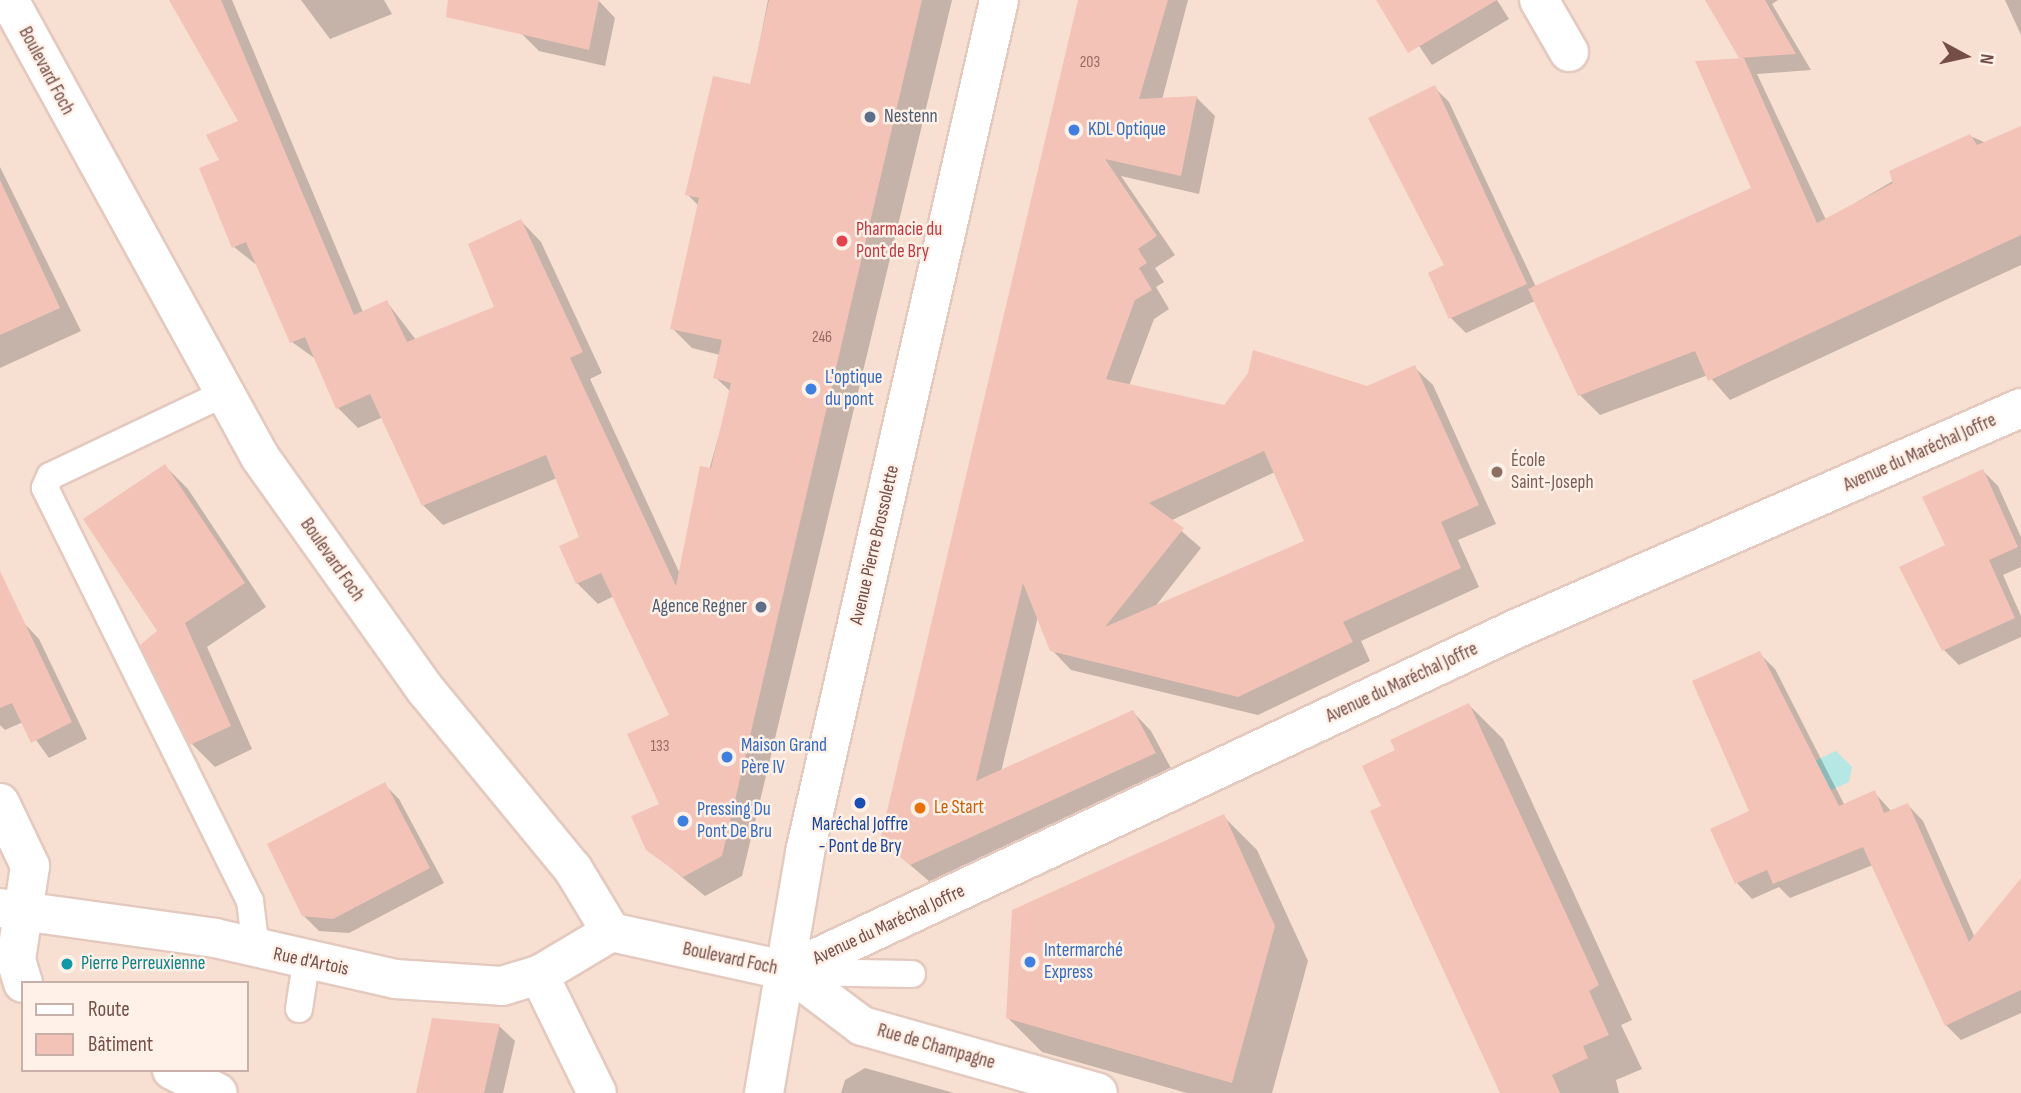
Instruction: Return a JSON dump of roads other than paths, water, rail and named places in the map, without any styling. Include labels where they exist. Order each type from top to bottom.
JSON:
[{"type":"street","name":"Boulevard Foch","points":[[9,0],[223,394],[340,573],[425,689],[573,869],[611,932],[789,971]]},
{"type":"street","name":"Avenue Pierre Brossolette","points":[[764,1093],[789,971],[805,852],[999,0]]},
{"type":"street","points":[[1539,0],[1569,52]]},
{"type":"street","name":"Avenue du Maréchal Joffre","points":[[789,971],[1518,628],[2021,408]]},
{"type":"street","points":[[0,803],[30,866],[12,910],[16,960],[22,981]]},
{"type":"street","name":"Rue d'Artois","points":[[12,910],[256,949],[306,963],[395,978],[502,986],[539,975],[611,932]]},
{"type":"street","name":"Rue de Champagne","points":[[789,971],[862,1026],[1098,1093]]},
{"type":"street","points":[[539,975],[597,1093]]},
{"type":"street","points":[[176,1072],[218,1093]]},
{"type":"lane","points":[[223,394],[50,476],[44,488],[250,901],[256,949]]},
{"type":"lane","points":[[299,1009],[306,963]]},
{"type":"lane","points":[[789,971],[912,974]]},
{"type":"water","points":[[1836,751],[1852,767],[1849,782],[1800,804],[1787,774]]},
{"type":"place","name":"Nestenn","points":[[870,117]]},
{"type":"place","name":"KDL Optique","points":[[1074,130]]},
{"type":"place","name":"Pharmacie du Pont de Bry","points":[[842,241]]},
{"type":"place","name":"L'optique du pont","points":[[811,389]]},
{"type":"place","name":"École Saint-Joseph","points":[[1497,472]]},
{"type":"place","name":"Agence Regner","points":[[761,607]]},
{"type":"place","name":"Maison Grand Père IV","points":[[727,757]]},
{"type":"place","name":"Maréchal Joffre - Pont de Bry","points":[[860,803]]},
{"type":"place","name":"Le Start","points":[[920,808]]},
{"type":"place","name":"Pressing Du Pont De Bru","points":[[683,821]]},
{"type":"place","name":"Intermarché Express","points":[[1030,962]]},
{"type":"place","name":"Pierre Perreuxienne","points":[[67,964]]}]
